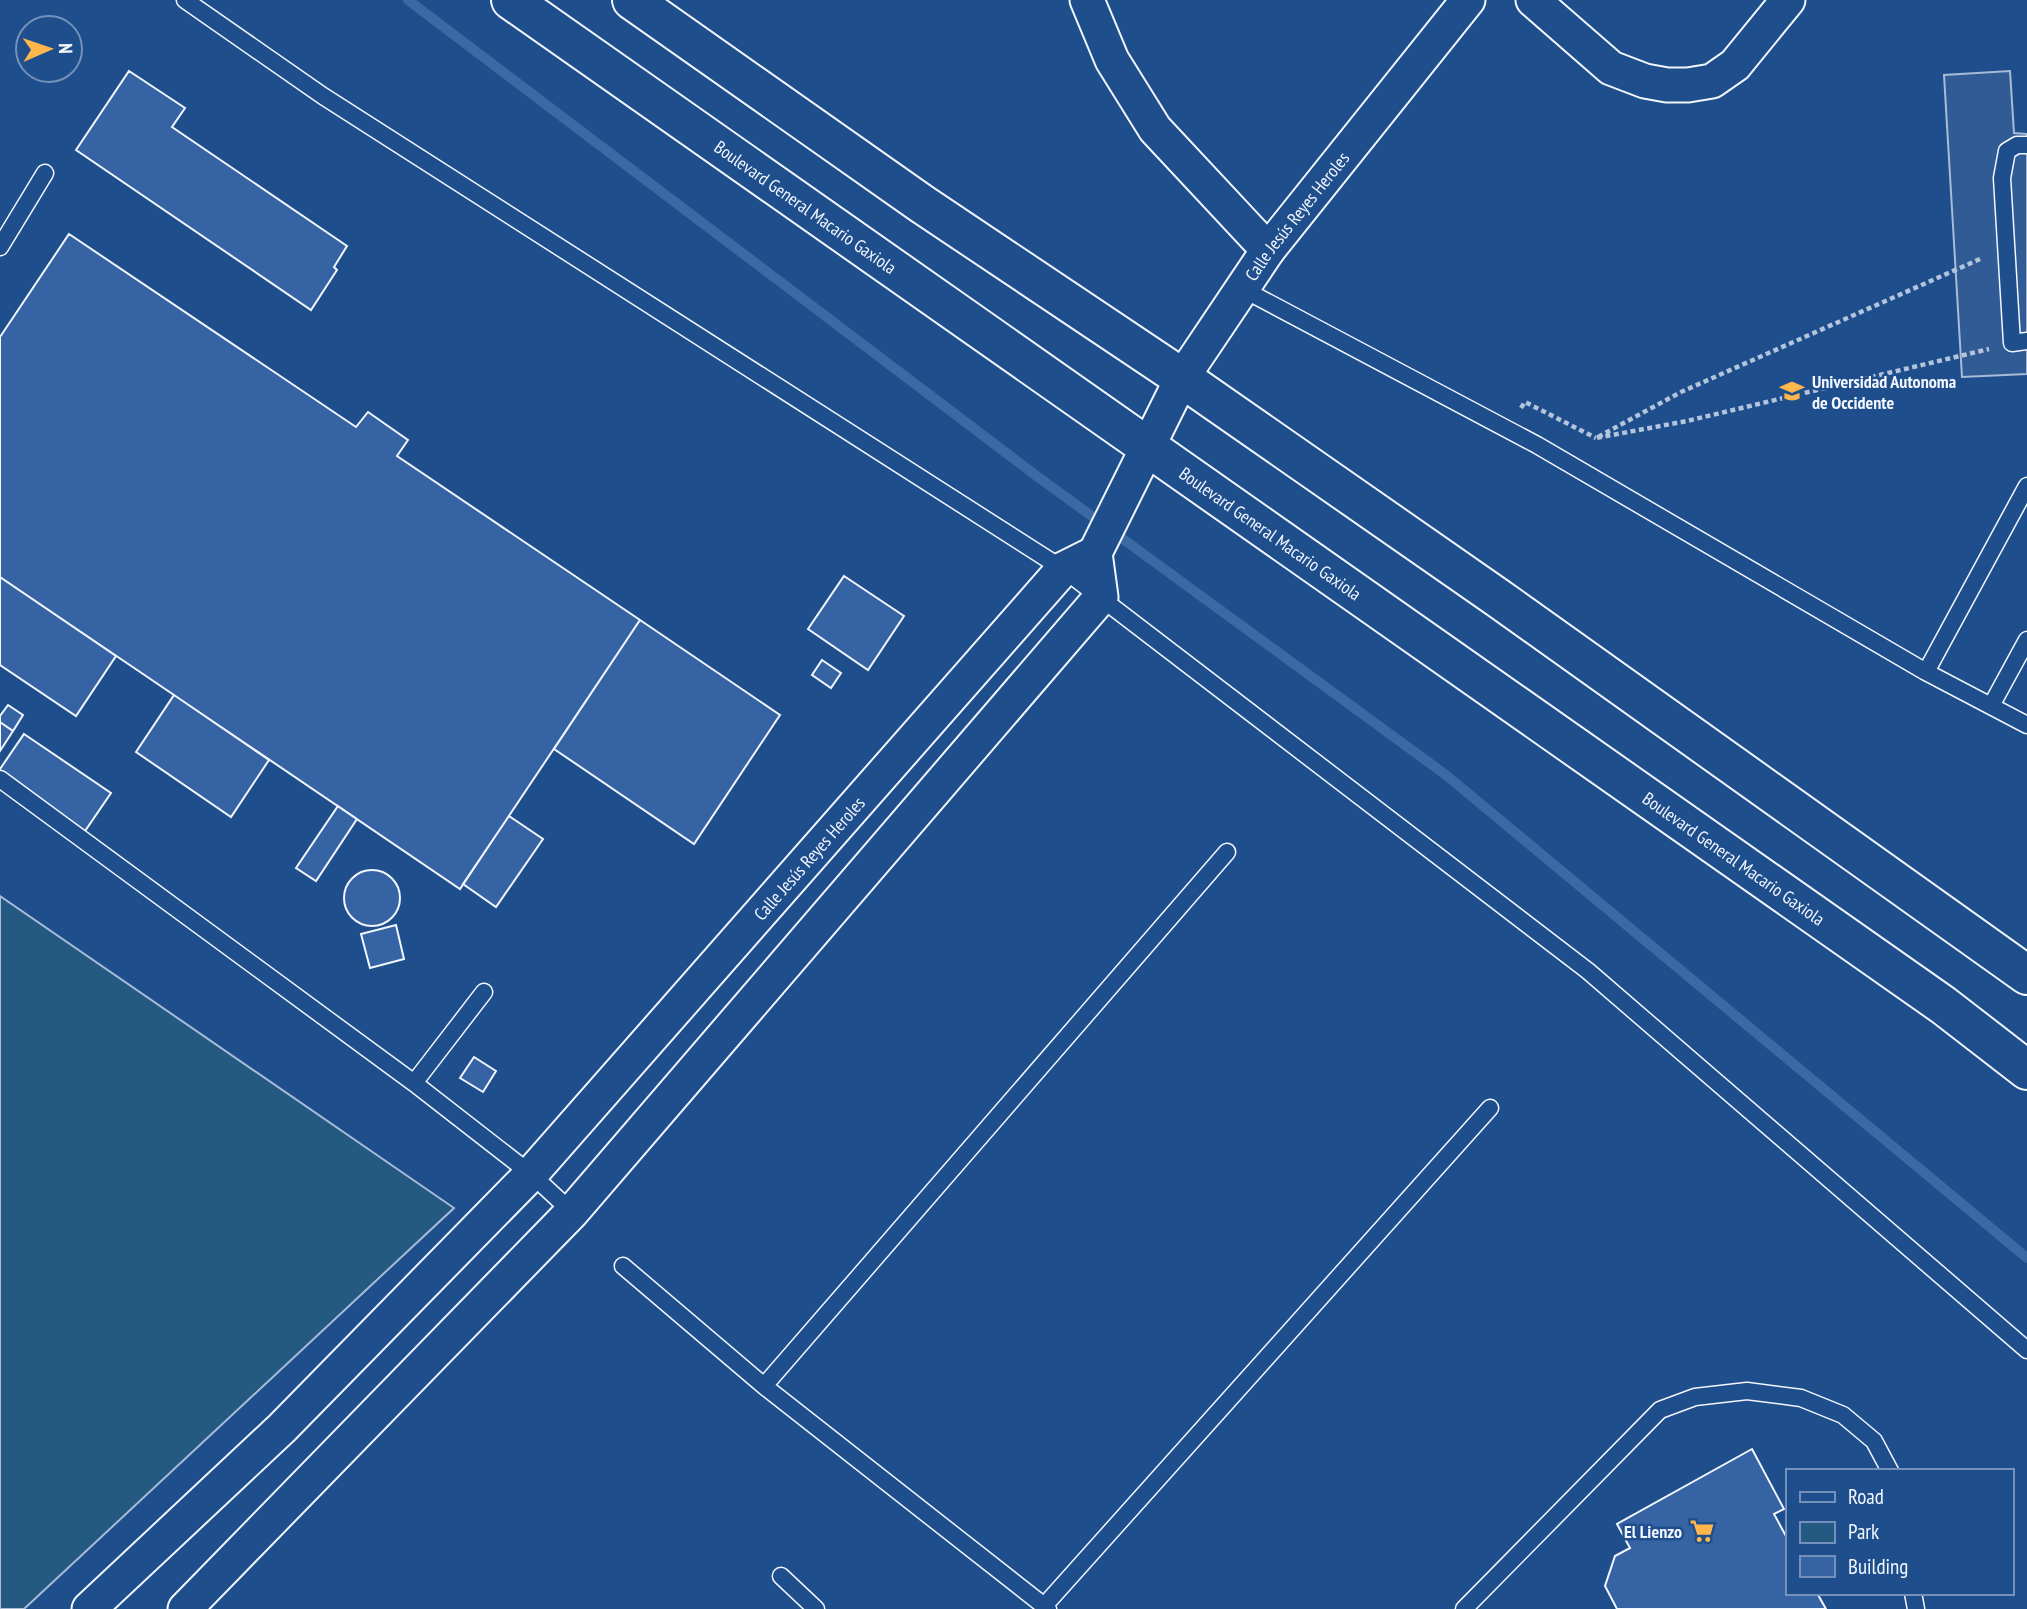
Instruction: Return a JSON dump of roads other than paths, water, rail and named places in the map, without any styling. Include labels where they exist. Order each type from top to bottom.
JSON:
[{"type":"main road","name":"Boulevard General Macario Gaxiola","points":[[511,0],[1943,1005],[2027,1070]]},
{"type":"main road","points":[[632,0],[922,204],[1182,378],[1498,598],[2027,975]]},
{"type":"street","name":"Calle Jesús Reyes Heroles","points":[[89,1609],[282,1427],[531,1174],[1063,569],[1097,547],[1182,378],[1241,288],[1268,250],[1468,0]]},
{"type":"street","points":[[1533,0],[1611,68],[1645,81],[1667,85],[1712,81],[1735,65],[1788,0]]},
{"type":"street","points":[[1090,2],[1112,60],[1155,129],[1268,250]]},
{"type":"street","points":[[185,1609],[572,1212],[1101,597],[1097,547]]},
{"type":"lane","points":[[185,0],[323,96],[1063,569],[1588,971],[2027,1350]]},
{"type":"lane","points":[[2020,342],[2006,248],[2002,178],[2007,151],[2017,145],[2027,145]]},
{"type":"lane","points":[[0,247],[44,173]]},
{"type":"lane","points":[[1241,288],[1537,445],[1926,672],[2027,725]]},
{"type":"lane","points":[[1926,672],[2027,486]]},
{"type":"lane","points":[[1991,706],[2027,640]]},
{"type":"lane","points":[[0,779],[414,1083],[531,1174],[572,1212]]},
{"type":"lane","points":[[764,1387],[1227,852]]},
{"type":"lane","points":[[414,1083],[484,992]]},
{"type":"lane","points":[[623,1266],[764,1387],[1046,1607],[1490,1108]]},
{"type":"lane","points":[[1464,1609],[1660,1410],[1695,1397],[1747,1391],[1801,1398],[1843,1415],[1874,1441],[1889,1469]]},
{"type":"lane","points":[[781,1576],[816,1609]]},
{"type":"waterway","points":[[408,0],[1034,474],[1446,775],[2027,1258]]},
{"type":"place","name":"Universidad Autonoma de Occidente","points":[[1792,391]]},
{"type":"place","name":"El Lienzo","points":[[1702,1531]]}]
